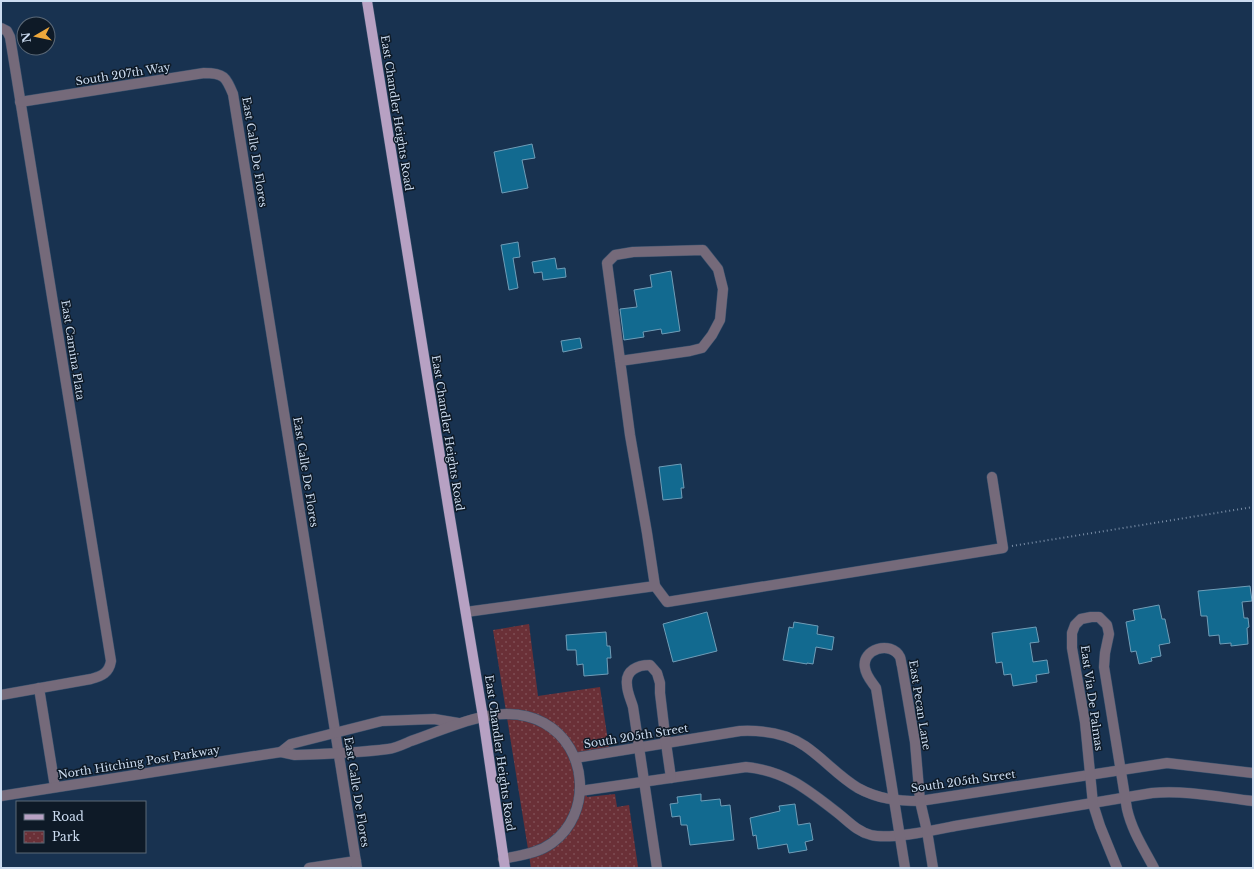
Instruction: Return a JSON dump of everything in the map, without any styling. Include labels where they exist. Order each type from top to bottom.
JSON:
[{"type":"main road","name":"East Chandler Heights Road","points":[[367,1],[483,717],[504,863]]},
{"type":"street","name":"East Camina Plata","points":[[4,30],[10,37],[110,655],[110,666],[107,672],[102,675],[91,679],[39,688]]},
{"type":"street","name":"South 207th Way","points":[[20,102],[204,73],[217,74],[228,80]]},
{"type":"street","name":"East Calle De Flores","points":[[228,80],[233,94],[357,864]]},
{"type":"street","points":[[620,361],[702,348],[712,335],[720,320],[723,289],[718,269],[703,250],[633,252],[615,255],[607,263],[620,361],[630,435],[647,533],[654,586],[667,602],[1003,548],[992,477]]},
{"type":"street","points":[[466,612],[654,586]]},
{"type":"street","name":"East Via De Palmas","points":[[1118,868],[1100,826],[1093,804],[1085,722],[1072,648],[1072,633],[1081,618],[1099,617],[1107,625],[1109,634],[1104,667],[1130,822],[1154,868]]},
{"type":"street","name":"East Pecan Lane","points":[[905,868],[876,688],[864,668],[866,658],[870,652],[881,648],[891,650],[900,656],[915,742],[920,801],[933,868]]},
{"type":"street","points":[[657,868],[640,748],[633,707],[626,684],[628,675],[632,670],[641,665],[650,665],[657,673],[660,683],[660,694],[671,778]]},
{"type":"street","points":[[1,695],[39,688],[55,787]]},
{"type":"street","name":"South 205th Street","points":[[483,717],[517,715],[531,718],[545,724],[566,742],[578,766],[580,791],[577,806],[567,827],[552,843],[533,853],[504,863]]},
{"type":"street","name":"North Hitching Post Parkway","points":[[1,796],[281,752],[295,755],[390,749],[436,733],[458,723],[483,717]]},
{"type":"street","name":"North Hitching Post Parkway","points":[[281,752],[291,744],[382,722],[434,719],[458,723]]},
{"type":"street","name":"South 205th Street","points":[[575,758],[740,731],[767,731],[791,739],[804,746],[836,773],[858,788],[894,801],[920,801],[1167,763],[1253,773]]},
{"type":"street","points":[[580,791],[746,767],[768,771],[788,778],[803,787],[851,825],[872,835],[881,836],[927,831],[1170,792],[1253,801]]},
{"type":"street","points":[[309,868],[357,864]]},
{"type":"path","points":[[1003,548],[1253,507]]},
{"type":"green space","points":[[529,624],[538,696],[600,687],[609,748],[580,752],[587,797],[615,794],[617,807],[629,805],[638,867],[531,868],[493,630]]},
{"type":"building","points":[[532,144],[535,158],[522,160],[528,188],[502,193],[494,152]]},
{"type":"building","points":[[518,242],[520,257],[513,258],[518,288],[509,290],[501,245]]},
{"type":"building","points":[[555,258],[557,269],[565,268],[566,277],[543,280],[542,272],[534,273],[532,262]]},
{"type":"building","points":[[671,271],[680,331],[662,334],[661,329],[643,332],[644,337],[624,340],[620,309],[637,307],[634,290],[652,287],[650,275]]},
{"type":"building","points":[[580,338],[582,348],[563,352],[561,341]]},
{"type":"building","points":[[681,464],[684,488],[681,488],[682,498],[663,500],[659,467]]},
{"type":"building","points":[[1250,586],[1252,601],[1242,602],[1244,618],[1248,618],[1248,644],[1231,646],[1231,643],[1220,644],[1219,635],[1209,636],[1207,616],[1201,616],[1198,591]]},
{"type":"building","points":[[1159,605],[1162,619],[1165,619],[1170,643],[1159,645],[1161,656],[1151,658],[1152,661],[1139,664],[1136,651],[1131,652],[1126,622],[1135,620],[1133,610]]},
{"type":"building","points":[[707,612],[717,651],[673,662],[663,624]]},
{"type":"building","points":[[794,622],[818,626],[817,634],[834,637],[832,650],[816,647],[813,664],[783,660],[789,627],[793,628]]},
{"type":"building","points":[[1036,627],[1039,642],[1030,643],[1033,662],[1047,660],[1049,673],[1036,675],[1037,682],[1013,686],[1011,674],[1004,675],[1002,662],[996,663],[992,633]]},
{"type":"building","points":[[606,632],[607,646],[610,646],[611,658],[607,658],[608,674],[584,676],[583,664],[577,665],[576,650],[567,650],[566,635]]},
{"type":"building","points":[[701,794],[701,801],[720,799],[721,806],[730,805],[734,840],[690,845],[687,825],[681,825],[680,816],[672,817],[670,804],[678,803],[677,797]]},
{"type":"building","points":[[795,804],[798,825],[810,823],[813,840],[805,842],[807,850],[789,853],[787,844],[758,849],[756,835],[753,836],[750,818],[780,811],[779,806]]}]
